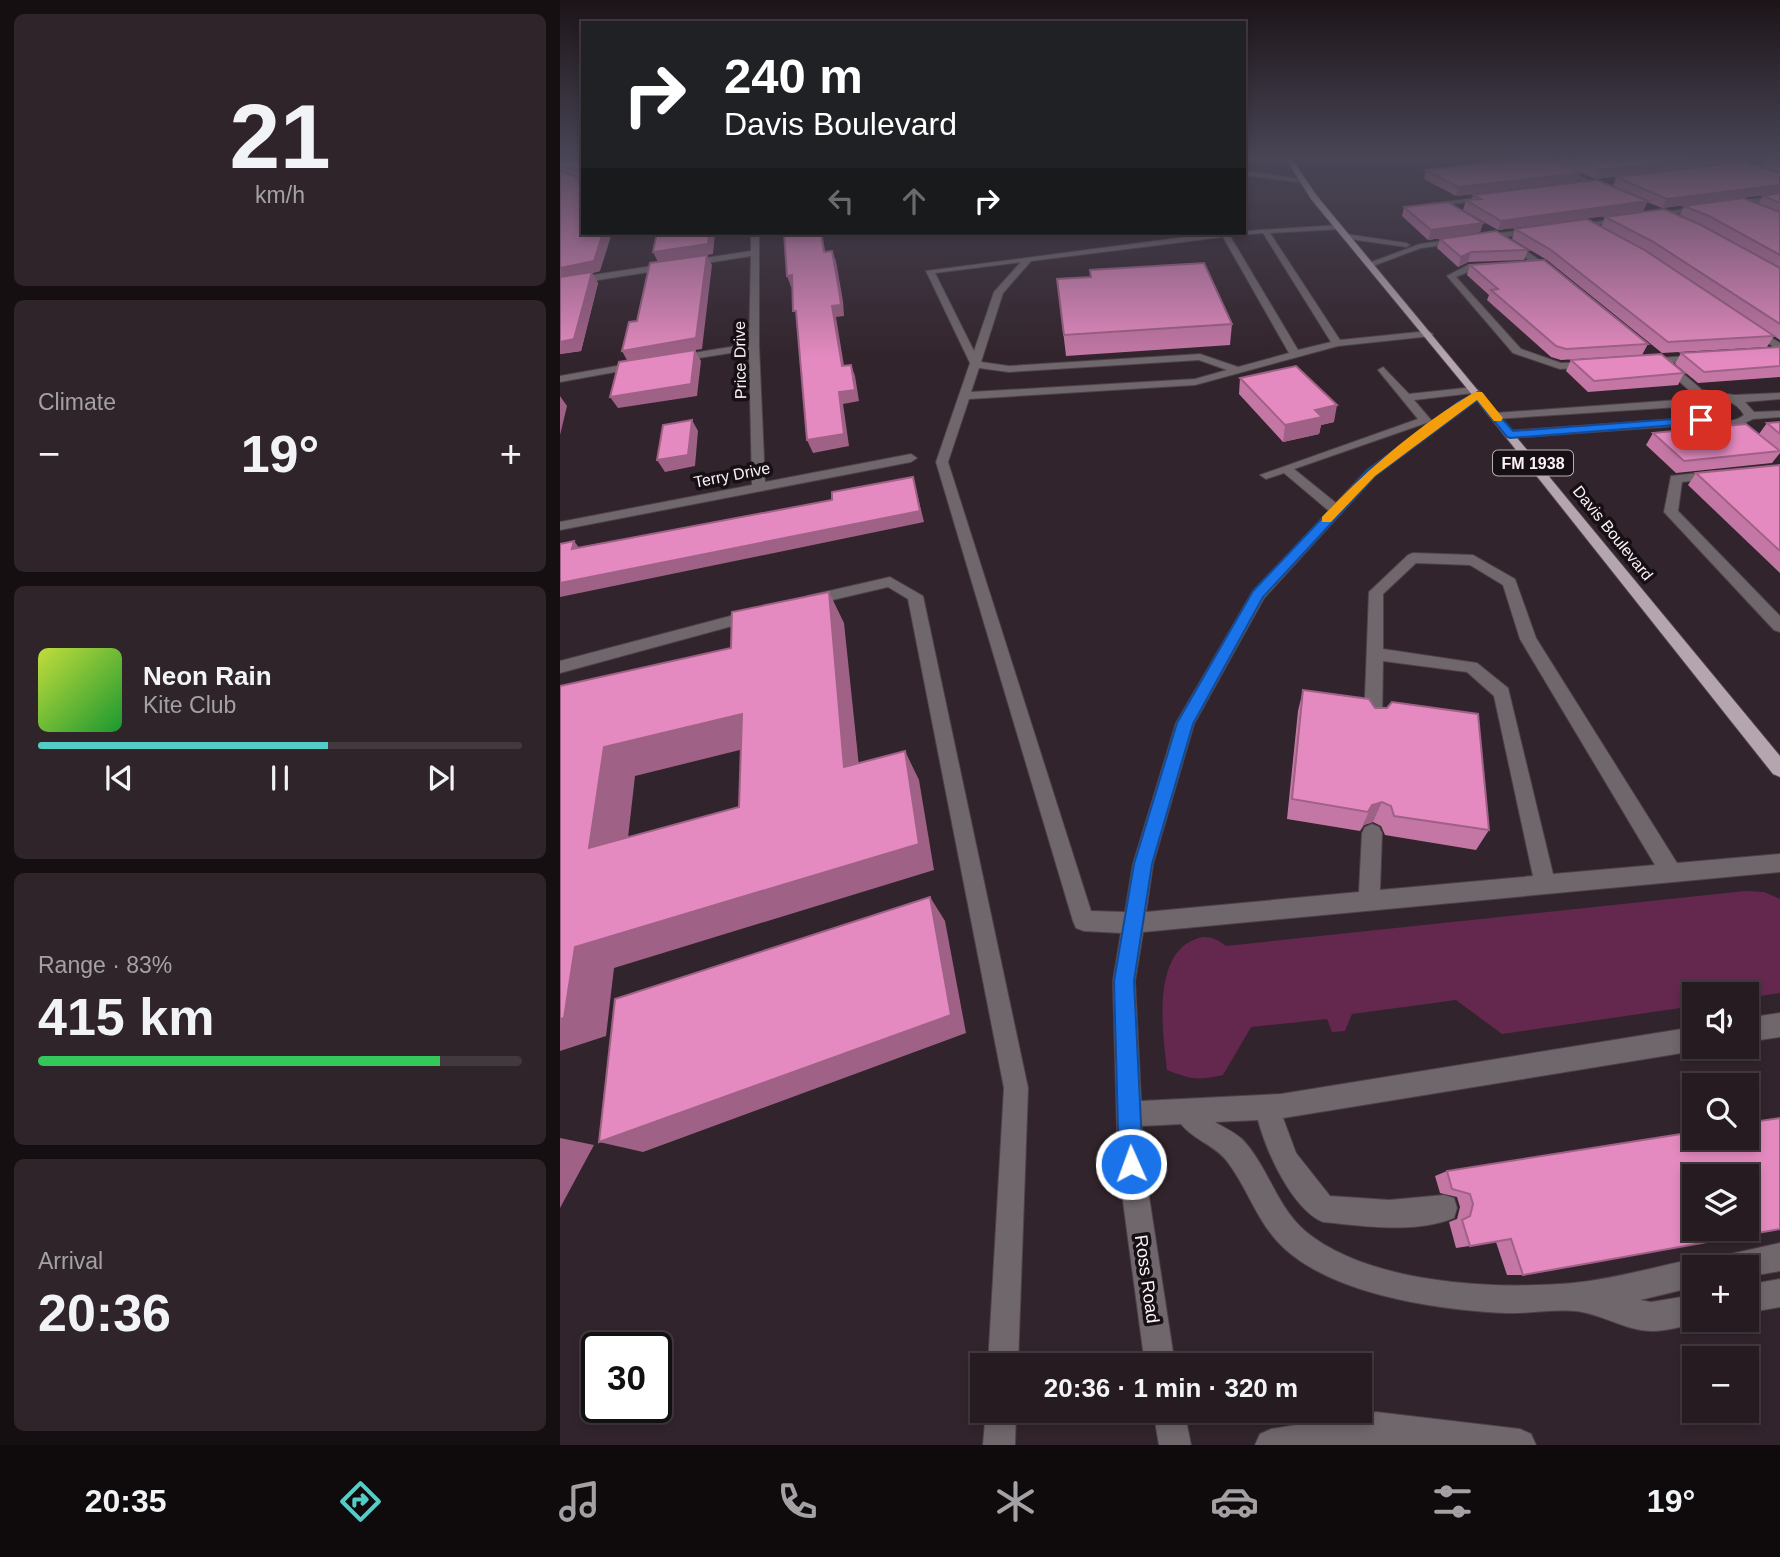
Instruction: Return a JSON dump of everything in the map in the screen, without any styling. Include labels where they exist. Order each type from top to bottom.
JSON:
[{"type":"main road","name":"Davis Boulevard","points":[[1336,223],[1780,769]]},
{"type":"street","points":[[1560,227],[1590,223]]},
{"type":"street","points":[[1586,224],[1608,236]]},
{"type":"street","points":[[1370,264],[1420,246],[1492,233],[1548,229]]},
{"type":"street","points":[[1265,230],[1337,343]]},
{"type":"street","points":[[1246,232],[1343,232],[1381,243],[1420,246]]},
{"type":"street","points":[[1492,233],[1544,264],[1563,280]]},
{"type":"street","name":"Price Drive","points":[[755,235],[754,346],[759,488]]},
{"type":"street","points":[[975,365],[930,271],[1217,235]]},
{"type":"street","points":[[1226,235],[1295,354]]},
{"type":"street","points":[[560,283],[755,253]]},
{"type":"street","points":[[1029,258],[999,292],[942,462],[1084,921],[1133,923],[1780,863]]},
{"type":"street","points":[[1518,265],[1544,264]]},
{"type":"street","points":[[1506,266],[1468,268],[1451,276],[1517,351],[1560,366],[1609,364]]},
{"type":"street","points":[[1746,325],[1780,350]]},
{"type":"street","points":[[965,397],[1195,382],[1337,343],[1428,334]]},
{"type":"street","points":[[662,361],[754,346]]},
{"type":"street","points":[[1768,353],[1780,350]]},
{"type":"street","points":[[1651,352],[1699,393]]},
{"type":"street","points":[[975,365],[1009,369],[1200,357],[1237,370]]},
{"type":"street","points":[[1633,362],[1718,357]]},
{"type":"street","points":[[560,379],[649,363]]},
{"type":"street","points":[[1266,475],[1425,420],[1383,370]]},
{"type":"street","points":[[1408,397],[1476,392]]},
{"type":"street","name":"Ross Road","points":[[1158,1353],[1133,1178],[1124,981],[1143,864],[1185,723],[1258,595],[1371,473],[1476,392]]},
{"type":"street","points":[[1682,402],[1685,397],[1699,393],[1732,399],[1780,396]]},
{"type":"street","points":[[1732,399],[1746,407],[1750,416]]},
{"type":"street","points":[[1495,416],[1682,402]]},
{"type":"street","points":[[1682,402],[1692,414],[1705,420],[1740,428],[1750,416]]},
{"type":"street","points":[[1750,416],[1780,414]]},
{"type":"street","points":[[1510,435],[1705,420]]},
{"type":"street","points":[[1382,435],[1402,449]]},
{"type":"street","name":"Terry Drive","points":[[560,526],[911,458]]},
{"type":"street","points":[[1285,468],[1336,510]]},
{"type":"street","points":[[1728,474],[1676,479],[1671,512],[1780,626]]},
{"type":"street","points":[[1373,722],[1376,592],[1413,558],[1473,560],[1510,582],[1528,639],[1672,874]]},
{"type":"street","points":[[790,605],[890,582],[915,596],[1016,1088],[1004,1353]]},
{"type":"street","points":[[560,667],[765,612]]},
{"type":"street","points":[[1374,654],[1471,667],[1502,694],[1545,885]]},
{"type":"street","points":[[1369,902],[1372,833]]},
{"type":"street","points":[[1759,1028],[1780,1025]]},
{"type":"street","points":[[1129,1114],[1268,1107],[1682,1041]]},
{"type":"street","points":[[1268,1107],[1274,1138],[1292,1172],[1323,1209],[1389,1214],[1444,1208]]},
{"type":"street","points":[[1186,1111],[1202,1128],[1233,1148],[1264,1204],[1298,1243],[1327,1262],[1367,1278],[1417,1289],[1509,1300],[1575,1297],[1682,1275]]},
{"type":"street","points":[[1759,1260],[1780,1256]]},
{"type":"street","points":[[1759,1297],[1780,1293]]},
{"type":"street","points":[[1575,1297],[1651,1317],[1682,1311]]},
{"type":"street","points":[[999,1445],[1000,1423]]},
{"type":"street","points":[[1171,1423],[1175,1445]]},
{"type":"street","points":[[1271,1445],[1378,1436],[1520,1445]]},
{"type":"shaded area","points":[[1745,891],[1764,892],[1780,899],[1780,993],[1759,996],[1759,982],[1682,982],[1682,1008],[1502,1034],[1456,1000],[1352,1014],[1345,1031],[1332,1032],[1327,1019],[1251,1027],[1223,1075],[1194,1078],[1167,1070],[1163,997],[1172,961],[1182,948],[1196,939],[1212,938],[1226,946]]},
{"type":"building","points":[[560,223],[581,223],[581,235],[602,235],[594,261],[560,268]]},
{"type":"building","points":[[1423,223],[1480,223],[1431,230]]},
{"type":"building","points":[[1555,223],[1595,223],[1643,249],[1774,336],[1668,342],[1551,250],[1515,229]]},
{"type":"building","points":[[1618,223],[1697,223],[1780,268],[1780,324],[1652,241]]},
{"type":"building","points":[[1723,223],[1780,223],[1780,255]]},
{"type":"building","points":[[1496,231],[1528,250],[1471,252],[1461,257],[1440,239]]},
{"type":"building","points":[[657,235],[709,235],[708,244],[653,252]]},
{"type":"building","points":[[784,235],[821,235],[824,252],[832,251],[841,305],[832,306],[842,366],[851,365],[855,390],[839,392],[844,434],[807,440],[796,311],[793,311],[792,275],[787,276]]},
{"type":"building","points":[[707,255],[696,338],[622,351],[629,322],[637,321],[650,263]]},
{"type":"building","points":[[1544,260],[1648,344],[1566,349],[1556,346],[1491,290],[1498,289],[1470,265]]},
{"type":"building","points":[[1204,263],[1232,324],[1064,335],[1057,279],[1091,277],[1090,270]]},
{"type":"building","points":[[592,272],[574,339],[560,342],[560,277]]},
{"type":"building","points":[[1780,347],[1780,366],[1704,372],[1681,353]]},
{"type":"building","points":[[695,350],[691,384],[610,397],[619,362]]},
{"type":"building","points":[[1661,354],[1684,373],[1594,381],[1571,360]]},
{"type":"building","points":[[1296,366],[1337,405],[1315,410],[1322,417],[1285,425],[1240,378]]},
{"type":"building","points":[[692,420],[688,455],[657,460],[663,425]]},
{"type":"building","points":[[1780,422],[1780,434],[1767,423]]},
{"type":"building","points":[[1746,424],[1780,451],[1684,461],[1653,433]]},
{"type":"building","points":[[1780,465],[1780,551],[1696,473]]},
{"type":"building","points":[[913,477],[920,511],[560,583],[560,544],[574,541],[572,549],[832,500],[832,492]]},
{"type":"building","points":[[829,592],[844,767],[905,751],[919,844],[575,947],[564,1018],[560,1019],[560,686],[731,648],[732,612]],"holes":[[[742,714],[739,807],[589,848],[604,747]]]},
{"type":"building","points":[[1303,690],[1369,699],[1375,708],[1387,708],[1392,702],[1478,714],[1489,830],[1394,816],[1391,806],[1382,802],[1372,805],[1368,812],[1292,799]]},
{"type":"building","points":[[930,897],[951,1015],[599,1142],[615,999]]},
{"type":"building","points":[[1780,1118],[1780,1229],[1759,1233],[1759,1164],[1682,1164],[1682,1241],[1713,1241],[1523,1275],[1511,1239],[1470,1246],[1462,1220],[1470,1216],[1473,1204],[1470,1194],[1452,1189],[1447,1171],[1682,1134],[1682,1150],[1759,1150],[1759,1121]]},
{"type":"slow traffic","points":[[1326,519],[1371,473],[1462,404],[1478,395],[1497,418]]},
{"type":"route","points":[[1131,1164],[1124,981],[1143,864],[1185,723],[1258,595],[1371,473],[1462,404],[1478,395],[1510,435],[1701,420]]}]
